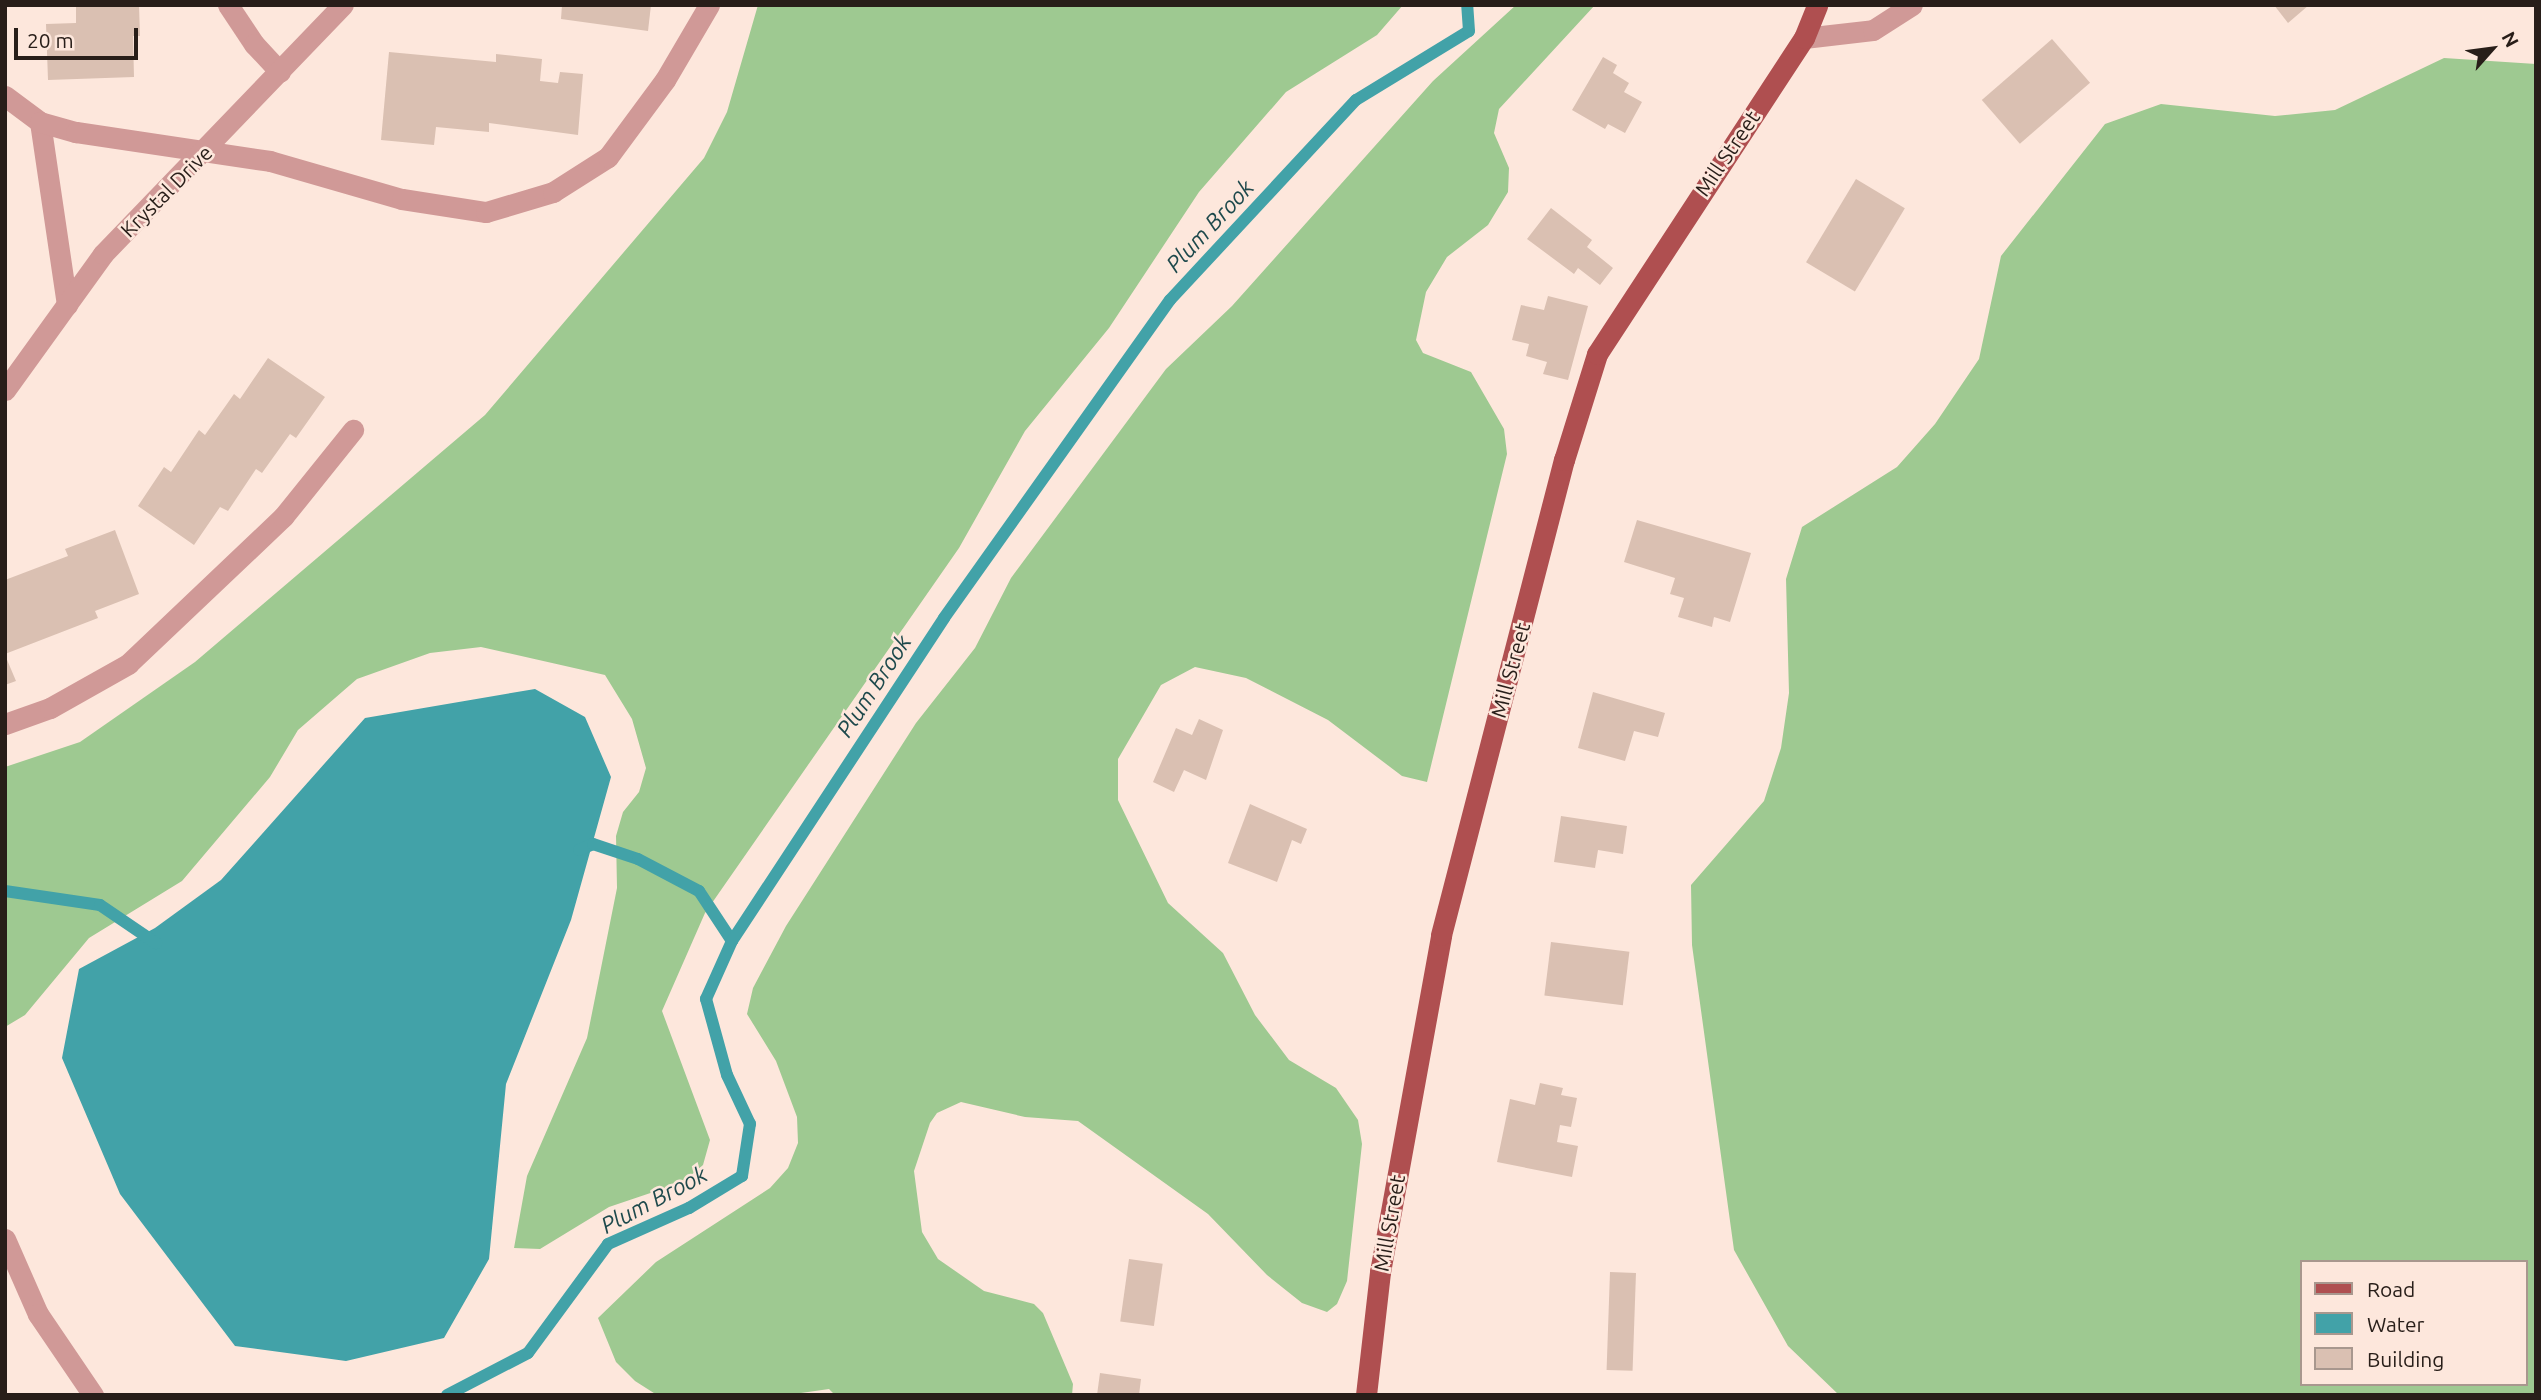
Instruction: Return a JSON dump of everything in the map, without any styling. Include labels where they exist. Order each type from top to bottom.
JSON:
[{"type":"main road","name":"Mill Street","points":[[1366,1395],[1380,1272],[1441,935],[1564,460],[1597,354],[1804,38],[1816,5]]},
{"type":"street","points":[[228,5],[254,44],[280,72]]},
{"type":"street","name":"Krystal Drive","points":[[5,390],[103,254],[204,153],[343,5]]},
{"type":"street","points":[[5,96],[40,122],[76,132],[270,161],[402,199],[486,212],[553,192],[608,157],[665,80],[709,5]]},
{"type":"street","points":[[1804,38],[1873,30],[1912,5]]},
{"type":"street","points":[[40,122],[66,305]]},
{"type":"street","points":[[5,724],[50,708],[128,664],[283,517],[353,430]]},
{"type":"street","points":[[5,1239],[38,1314],[93,1395]]},
{"type":"green space","points":[[758,5],[1403,5],[1377,35],[1286,92],[1199,192],[1109,328],[1025,431],[959,548],[705,913],[662,1011],[710,1140],[703,1165],[683,1182],[609,1207],[540,1249],[514,1248],[527,1176],[587,1038],[617,888],[616,836],[623,812],[639,792],[646,768],[632,719],[605,675],[481,647],[430,653],[357,679],[298,730],[270,777],[182,881],[89,938],[25,1015],[5,1027],[5,767],[80,742],[195,662],[485,415],[704,158],[727,112]]},
{"type":"green space","points":[[1516,5],[1595,5],[1499,109],[1494,133],[1509,168],[1508,192],[1488,225],[1447,257],[1426,292],[1416,340],[1423,353],[1471,372],[1504,429],[1507,454],[1427,782],[1402,776],[1328,720],[1246,678],[1195,667],[1161,685],[1118,759],[1118,800],[1168,903],[1223,953],[1255,1015],[1289,1060],[1336,1088],[1358,1120],[1362,1144],[1347,1281],[1337,1304],[1327,1312],[1302,1303],[1267,1275],[1208,1214],[1078,1121],[1025,1117],[961,1102],[937,1113],[930,1123],[914,1171],[922,1232],[938,1259],[984,1291],[1034,1304],[1043,1313],[1073,1384],[1072,1395],[835,1395],[829,1389],[787,1395],[657,1395],[635,1381],[616,1362],[598,1318],[656,1262],[770,1188],[788,1168],[798,1143],[797,1117],[776,1061],[747,1014],[753,988],[786,926],[916,723],[975,648],[1011,578],[1166,369],[1232,306],[1433,81]]},
{"type":"green space","points":[[2444,58],[2536,64],[2536,1395],[1839,1395],[1788,1346],[1734,1250],[1692,945],[1691,885],[1764,801],[1781,748],[1789,693],[1786,579],[1802,527],[1897,467],[1935,424],[1979,359],[2001,256],[2105,124],[2161,104],[2275,116],[2335,110]]},
{"type":"water","points":[[535,689],[585,717],[611,777],[571,920],[506,1084],[489,1259],[444,1338],[346,1361],[235,1346],[120,1194],[62,1058],[79,969],[155,928],[221,880],[365,718]]},
{"type":"building","points":[[76,5],[139,5],[140,36],[133,36],[134,77],[48,80],[46,24],[76,23]]},
{"type":"building","points":[[562,5],[651,5],[648,31],[561,19]]},
{"type":"building","points":[[2274,5],[2309,5],[2288,23]]},
{"type":"building","points":[[2052,39],[2090,83],[2020,144],[1982,100]]},
{"type":"building","points":[[389,52],[496,62],[496,54],[542,59],[540,81],[558,83],[560,72],[583,74],[578,135],[489,123],[489,132],[436,127],[434,145],[381,140]]},
{"type":"building","points":[[1603,57],[1617,65],[1613,73],[1629,83],[1624,92],[1642,102],[1625,133],[1608,124],[1605,129],[1572,110]]},
{"type":"building","points":[[1856,179],[1905,208],[1855,292],[1806,262]]},
{"type":"building","points":[[1551,208],[1592,240],[1587,247],[1613,268],[1600,285],[1578,268],[1574,274],[1527,239]]},
{"type":"building","points":[[1548,296],[1588,306],[1568,380],[1543,374],[1547,362],[1526,356],[1529,344],[1512,340],[1521,305],[1544,310]]},
{"type":"building","points":[[268,358],[325,397],[296,438],[290,434],[262,473],[256,469],[228,511],[220,507],[194,545],[138,506],[164,467],[171,472],[199,430],[205,435],[234,394],[240,399]]},
{"type":"building","points":[[1637,520],[1751,553],[1730,622],[1714,617],[1712,627],[1678,617],[1684,598],[1670,594],[1675,578],[1624,562]]},
{"type":"building","points":[[115,530],[139,594],[95,611],[98,618],[5,654],[5,580],[68,556],[65,549]]},
{"type":"building","points":[[5,655],[16,681],[5,685]]},
{"type":"building","points":[[1593,692],[1665,713],[1658,737],[1634,731],[1625,761],[1578,748]]},
{"type":"building","points":[[1199,719],[1223,730],[1206,780],[1184,770],[1174,792],[1153,782],[1176,728],[1192,735]]},
{"type":"building","points":[[1250,804],[1307,829],[1301,844],[1292,840],[1277,882],[1228,863]]},
{"type":"building","points":[[1561,816],[1627,826],[1623,854],[1598,850],[1595,868],[1554,862]]},
{"type":"building","points":[[1551,942],[1629,952],[1623,1005],[1544,996]]},
{"type":"building","points":[[1540,1083],[1563,1088],[1561,1095],[1577,1098],[1571,1127],[1560,1125],[1557,1142],[1578,1146],[1572,1177],[1497,1162],[1510,1099],[1535,1105]]},
{"type":"building","points":[[1129,1259],[1163,1264],[1154,1326],[1120,1321]]},
{"type":"building","points":[[1610,1272],[1636,1273],[1633,1371],[1607,1370]]},
{"type":"building","points":[[1100,1373],[1141,1379],[1139,1395],[1097,1395]]},
{"type":"waterway","name":"Plum Brook","points":[[447,1395],[528,1353],[608,1244],[689,1208],[742,1176],[750,1124],[727,1075],[706,999],[732,941],[944,618],[1170,300],[1356,100],[1469,31],[1467,5]]},
{"type":"waterway","points":[[579,850],[593,844],[638,859],[699,891],[732,941]]},
{"type":"waterway","points":[[5,891],[100,905],[156,943]]}]
